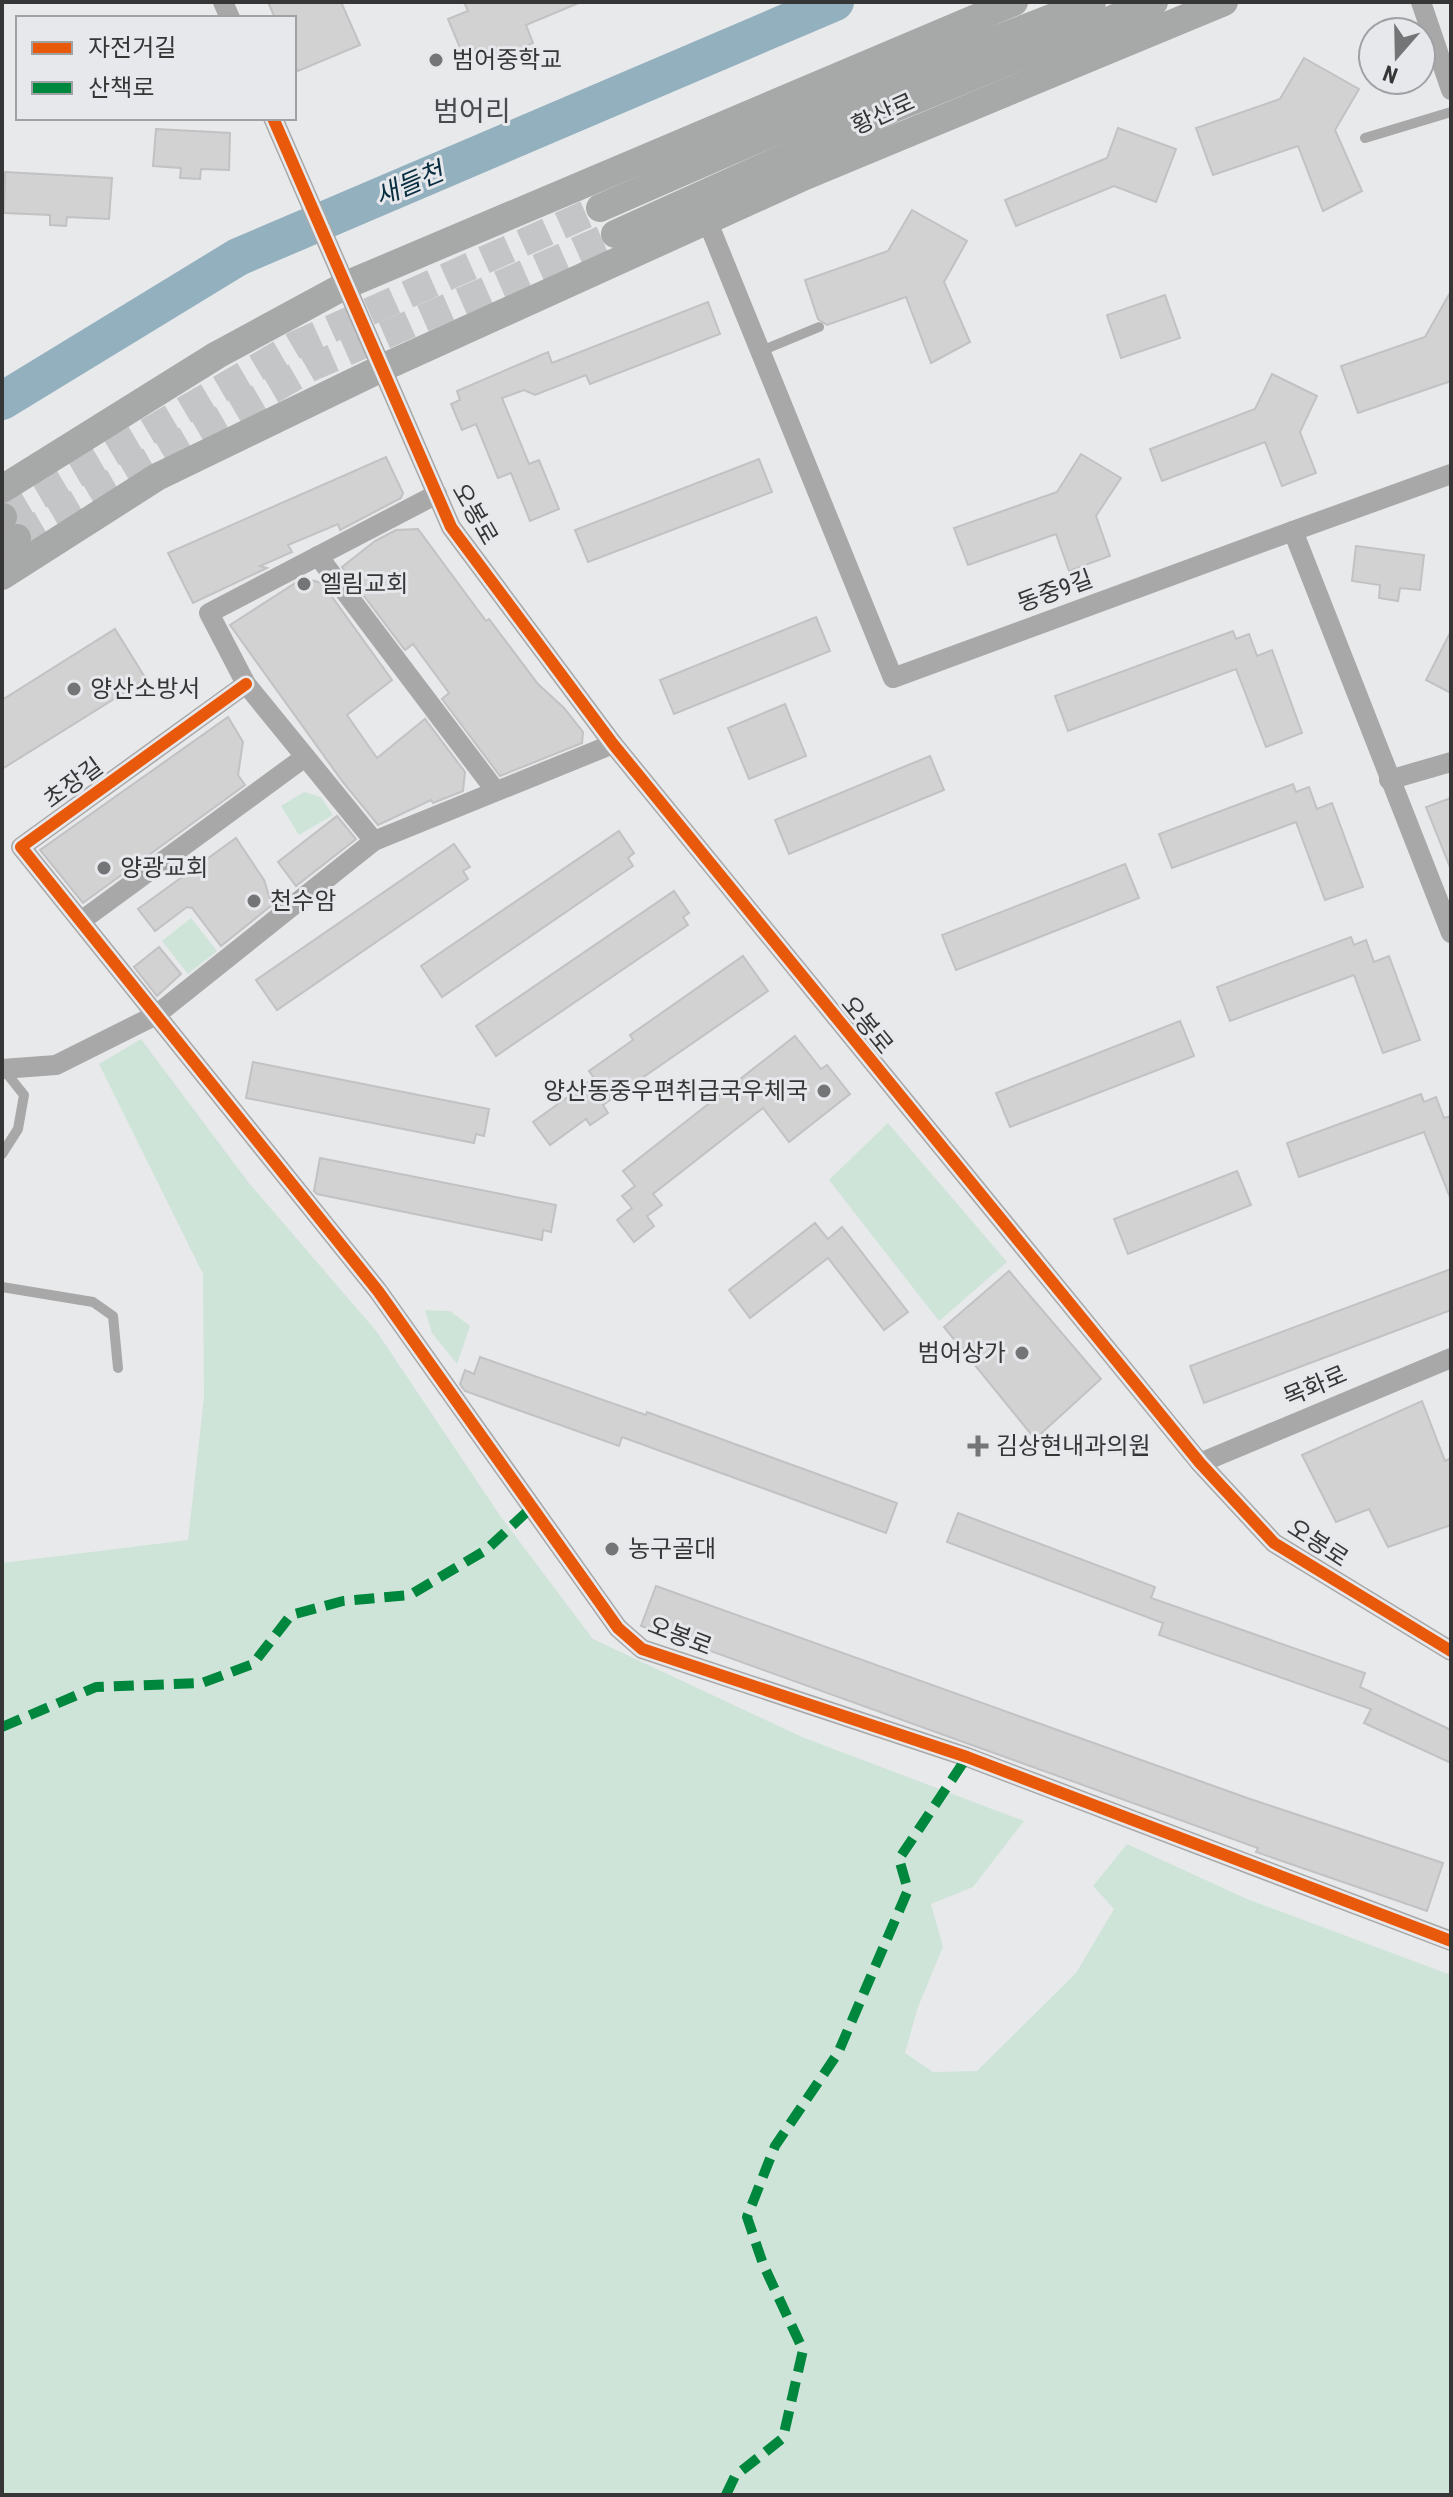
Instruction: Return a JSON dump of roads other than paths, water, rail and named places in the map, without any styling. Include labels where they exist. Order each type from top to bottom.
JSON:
[{"type":"main road","name":"황산로","points":[[600,208],[886,83],[1092,2]]},
{"type":"main road","name":"황산로","points":[[615,234],[897,107],[1154,2]]},
{"type":"main road","points":[[2,576],[157,477],[382,368],[707,220],[1224,2]]},
{"type":"main road","points":[[2,489],[217,355],[341,273],[1004,4]]},
{"type":"street","points":[[1421,2],[1451,90]]},
{"type":"street","name":"오봉로","points":[[274,120],[451,527],[613,744],[1200,1463],[1274,1543],[1451,1651]]},
{"type":"street","name":"동중9길","points":[[707,220],[893,678],[1293,531]]},
{"type":"street","points":[[1451,474],[1293,531],[1451,933]]},
{"type":"street","points":[[374,841],[246,684],[209,613],[437,494]]},
{"type":"street","points":[[318,556],[495,790]]},
{"type":"street","name":"초장길","points":[[156,1015],[21,847],[246,684]]},
{"type":"street","points":[[2,1069],[56,1065],[156,1015],[374,841],[613,744]]},
{"type":"street","points":[[81,921],[305,757]]},
{"type":"street","points":[[1389,780],[1451,762]]},
{"type":"street","name":"오봉로","points":[[156,1015],[378,1291],[618,1628],[642,1649],[967,1757],[1447,1935]]},
{"type":"street","name":"목화로","points":[[1200,1463],[1451,1358]]},
{"type":"lane","points":[[1365,138],[1451,112]]},
{"type":"lane","points":[[761,351],[819,327]]},
{"type":"lane","points":[[2,1069],[24,1095],[18,1129],[2,1154]]},
{"type":"lane","points":[[2,1287],[93,1302],[113,1316],[118,1368]]},
{"type":"waterway","name":"새들천","points":[[2,401],[238,257],[835,2]]},
{"type":"tunnel","points":[[3,517],[295,345],[600,208]]},
{"type":"tunnel","points":[[17,538],[310,368],[615,234]]},
{"type":"place","name":"범어중학교","points":[[436,60]]},
{"type":"place","name":"엘림교회","points":[[304,584]]},
{"type":"place","name":"양산소방서","points":[[74,689]]},
{"type":"place","name":"양광교회","points":[[104,868]]},
{"type":"place","name":"천수암","points":[[254,901]]},
{"type":"place","name":"양산동중우편취급국우체국","points":[[824,1091]]},
{"type":"place","name":"범어상가","points":[[1022,1353]]},
{"type":"place","name":"김상현내과의원","points":[[978,1446]]},
{"type":"place","name":"농구골대","points":[[612,1549]]},
{"type":"district","name":"범어리","points":[[472,111]]}]
